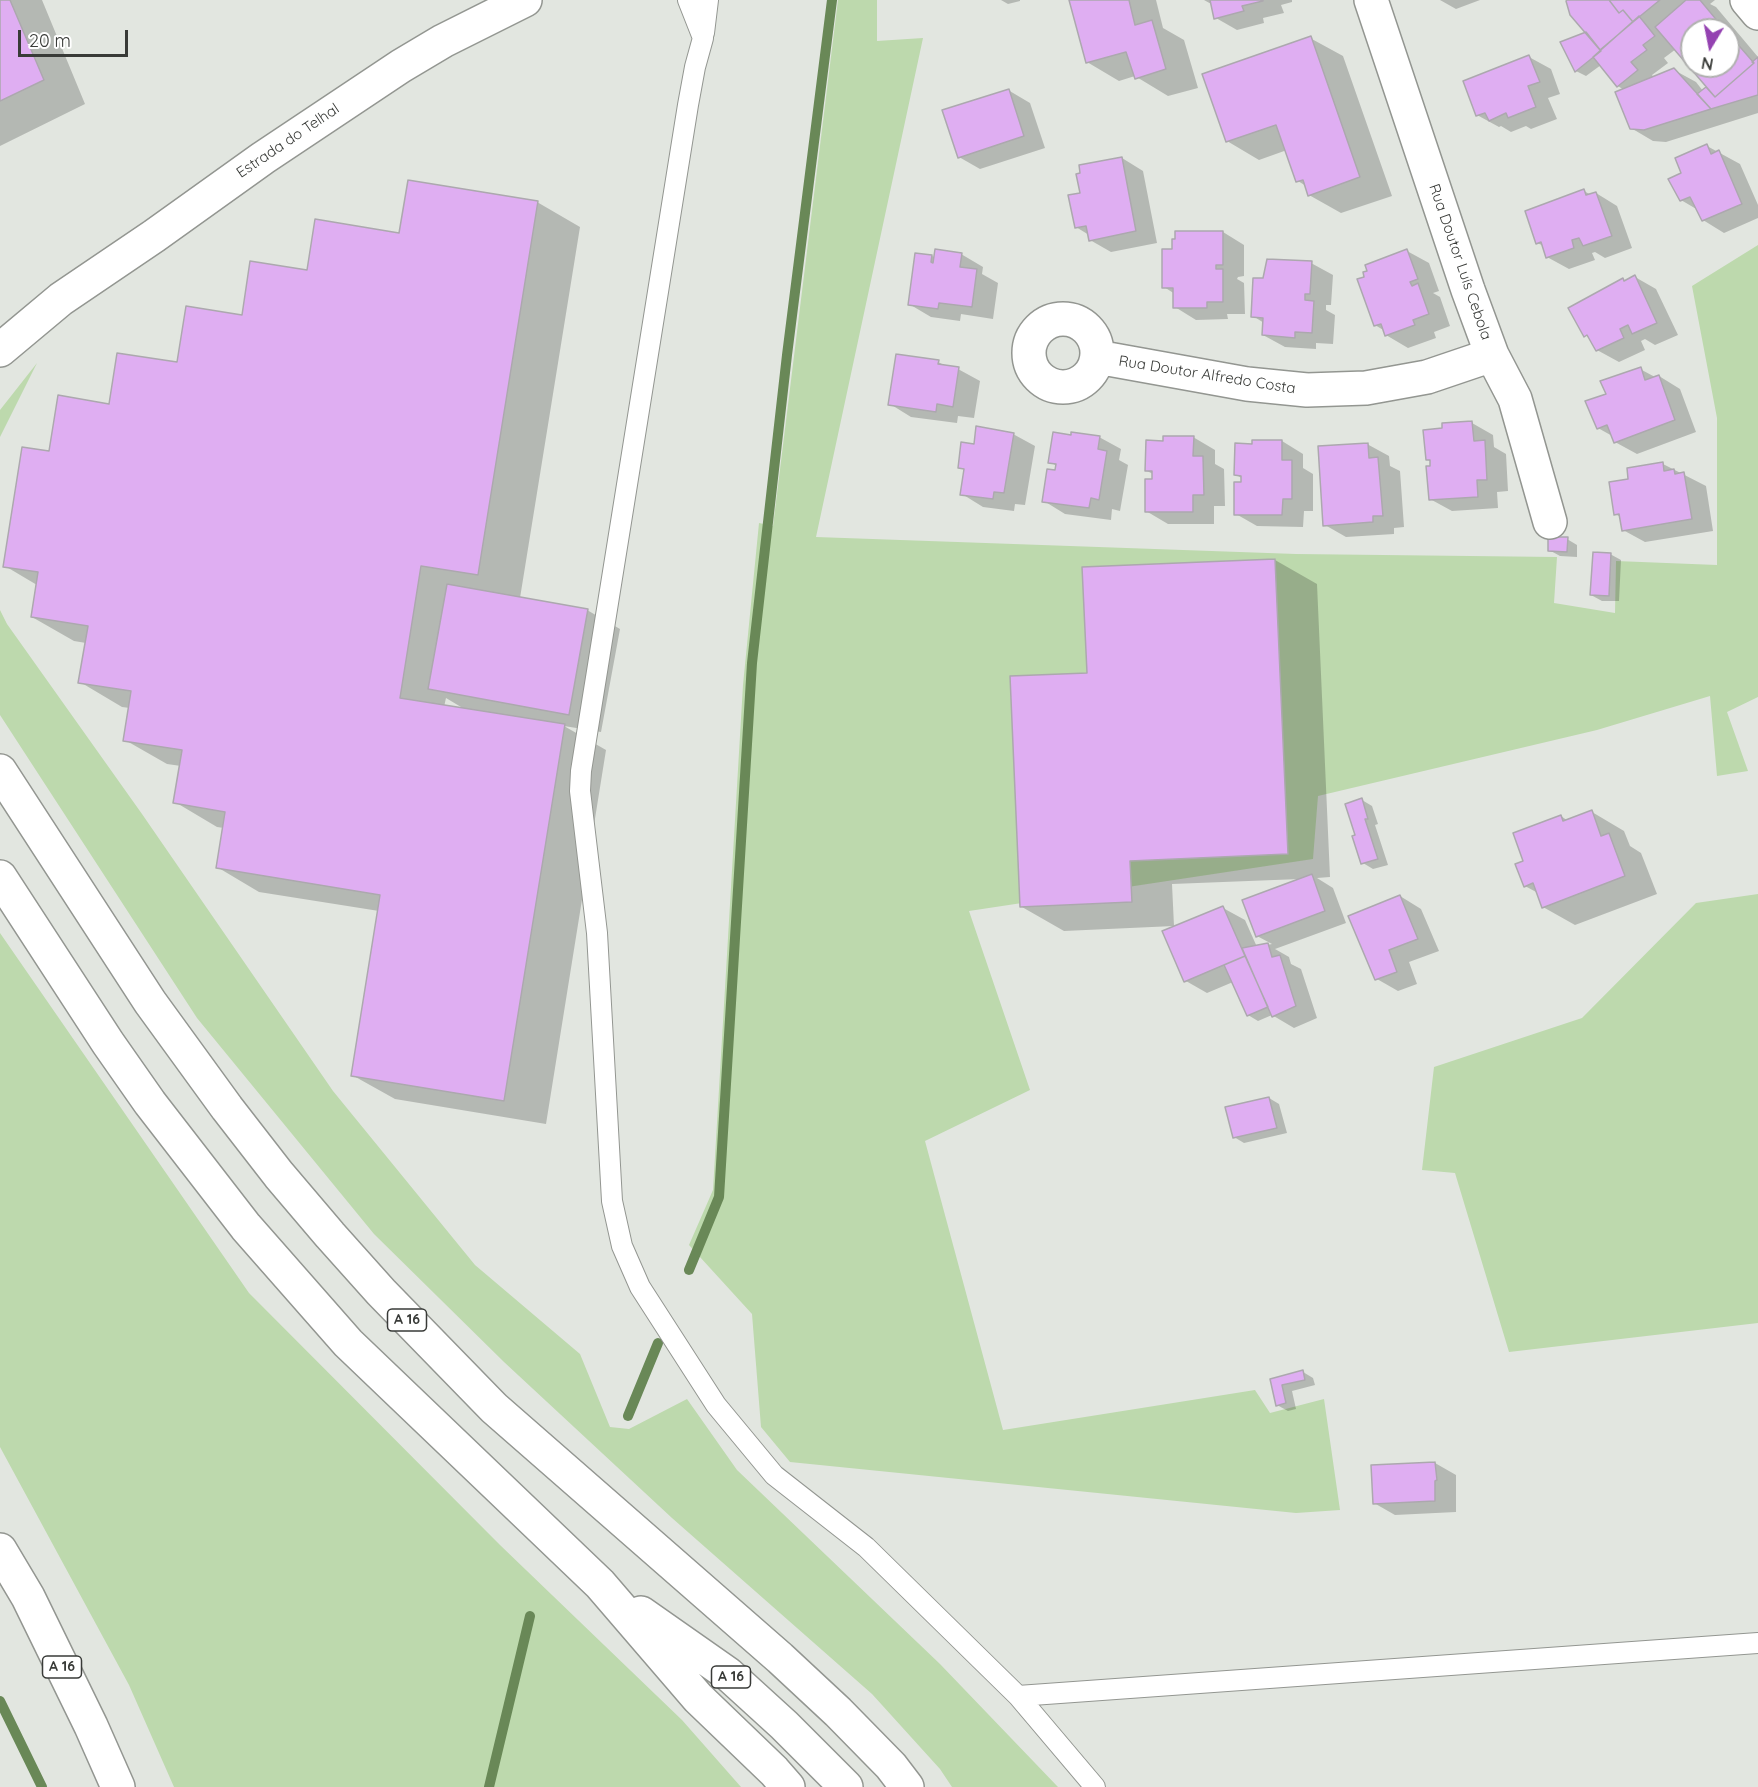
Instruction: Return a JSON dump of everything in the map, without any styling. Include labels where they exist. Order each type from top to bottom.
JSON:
[{"type":"main road","name":"Estrada do Telhal","points":[[61,299],[154,236],[231,179],[401,66],[443,41],[525,0]]},
{"type":"main road","name":"Rua Doutor Luís Cebola","points":[[1371,0],[1468,290],[1492,354],[1515,399],[1550,522]]},
{"type":"main road","points":[[1747,0],[1758,14]]},
{"type":"main road","points":[[0,328],[61,299]]},
{"type":"main road","points":[[0,350],[61,299]]},
{"type":"main road","name":"Rua Doutor Alfredo Costa","points":[[1097,357],[1247,384],[1307,390],[1366,388],[1428,377],[1492,354]]},
{"type":"main road","name":"A 16","points":[[0,771],[157,1012],[272,1167],[330,1235],[389,1300],[494,1408],[780,1658],[838,1712],[891,1766],[907,1787]]},
{"type":"main road","name":"A 16","points":[[0,877],[108,1043],[150,1103],[246,1227],[348,1343],[600,1584],[698,1698],[788,1787]]},
{"type":"main road","name":"A 16","points":[[0,1550],[28,1598],[91,1726],[118,1787]]},
{"type":"main road","name":"A 16","points":[[600,1584],[728,1674],[784,1725],[846,1787]]},
{"type":"main road","name":"A 16","points":[[91,1726],[134,1787]]},
{"type":"lane","points":[[688,0],[703,39]]},
{"type":"lane","points":[[708,0],[703,39],[688,105],[581,771],[580,791],[597,933],[612,1202],[622,1246],[640,1287],[723,1413],[774,1475],[866,1547],[1018,1696],[1095,1787]]},
{"type":"lane","points":[[1018,1696],[1758,1643]]},
{"type":"green space","points":[[838,0],[877,0],[877,41],[923,38],[816,537],[1296,554],[1557,557],[1554,603],[1615,613],[1616,561],[1717,565],[1717,418],[1692,286],[1758,245],[1758,697],[1727,712],[1748,771],[1717,776],[1710,696],[1597,730],[1318,796],[1313,859],[969,911],[1030,1090],[925,1141],[1003,1430],[1255,1390],[1270,1413],[1324,1399],[1340,1510],[1296,1513],[790,1462],[761,1427],[752,1314],[689,1245],[713,1190],[743,685],[759,523],[773,526]]},
{"type":"green space","points":[[37,363],[0,437],[0,410]]},
{"type":"green space","points":[[0,610],[7,624],[142,814],[333,1091],[475,1265],[580,1354],[610,1427],[629,1429],[687,1399],[737,1470],[940,1664],[1058,1787],[952,1787],[940,1769],[872,1694],[672,1518],[504,1362],[374,1234],[197,1018],[0,715]]},
{"type":"green space","points":[[1758,894],[1758,1323],[1509,1352],[1455,1173],[1422,1170],[1434,1067],[1582,1018],[1696,903]]},
{"type":"green space","points":[[0,933],[249,1293],[500,1545],[682,1720],[741,1787],[174,1787],[129,1685],[0,1447]]},
{"type":"building","points":[[0,0],[10,0],[44,80],[0,101]]},
{"type":"building","points":[[1069,0],[1129,0],[1135,25],[1152,20],[1166,69],[1135,79],[1126,52],[1086,63]]},
{"type":"building","points":[[1210,0],[1263,1],[1242,6],[1244,11],[1214,19]]},
{"type":"building","points":[[1567,0],[1609,0],[1619,13],[1623,10],[1633,22],[1600,50],[1570,15]]},
{"type":"building","points":[[1609,0],[1660,0],[1633,22],[1623,10],[1619,13]]},
{"type":"building","points":[[1686,0],[1700,0],[1715,18],[1680,18],[1680,56],[1655,27]]},
{"type":"building","points":[[1639,16],[1655,36],[1643,45],[1647,50],[1631,62],[1638,70],[1617,87],[1593,57]]},
{"type":"building","points":[[1586,32],[1601,51],[1575,72],[1560,42]]},
{"type":"building","points":[[1311,36],[1360,177],[1308,196],[1303,180],[1296,182],[1276,125],[1226,142],[1202,74]]},
{"type":"building","points":[[1740,47],[1754,63],[1740,75]]},
{"type":"building","points":[[1529,55],[1540,82],[1528,86],[1536,107],[1508,118],[1506,113],[1489,121],[1485,113],[1476,116],[1463,81]]},
{"type":"building","points":[[1758,57],[1758,95],[1711,109],[1697,94],[1706,87],[1715,97],[1737,78],[1740,78],[1740,75],[1754,63],[1752,62]]},
{"type":"building","points":[[1674,68],[1680,78],[1683,78],[1711,109],[1644,130],[1630,129],[1615,92]]},
{"type":"building","points":[[1699,78],[1737,78],[1715,97]]},
{"type":"building","points":[[1009,89],[1024,136],[958,158],[942,110]]},
{"type":"building","points":[[1707,144],[1711,154],[1719,150],[1742,204],[1702,221],[1690,197],[1680,201],[1668,179],[1681,173],[1675,158]]},
{"type":"building","points":[[1122,157],[1136,231],[1089,241],[1086,226],[1075,228],[1068,195],[1080,193],[1076,174],[1080,173],[1079,165]]},
{"type":"building","points":[[408,180],[538,201],[478,575],[421,566],[400,698],[565,724],[504,1101],[351,1076],[380,895],[216,868],[225,812],[173,803],[182,750],[123,741],[131,691],[78,683],[88,626],[31,617],[38,572],[3,567],[22,447],[49,451],[58,395],[109,404],[117,353],[177,362],[186,306],[242,315],[250,261],[307,270],[315,219],[399,233]]},
{"type":"building","points":[[1584,189],[1586,195],[1596,192],[1612,236],[1583,246],[1579,238],[1572,240],[1574,248],[1546,258],[1541,242],[1536,244],[1525,211]]},
{"type":"building","points":[[1175,231],[1223,231],[1223,265],[1216,265],[1216,269],[1223,269],[1223,302],[1207,302],[1207,308],[1173,308],[1173,288],[1162,288],[1162,249],[1172,249]]},
{"type":"building","points":[[935,249],[962,253],[960,267],[977,269],[972,307],[939,303],[938,309],[908,305],[915,253],[932,255],[931,262],[933,263]]},
{"type":"building","points":[[1407,249],[1418,279],[1410,282],[1412,286],[1418,283],[1429,314],[1413,320],[1415,325],[1385,336],[1381,324],[1374,326],[1357,279],[1364,277],[1363,272],[1367,271],[1365,265]]},
{"type":"building","points":[[1267,259],[1312,261],[1310,294],[1305,294],[1305,300],[1314,301],[1312,333],[1295,332],[1295,338],[1262,335],[1263,318],[1251,317],[1253,278],[1263,278]]},
{"type":"building","points":[[1635,275],[1657,323],[1632,334],[1628,325],[1620,329],[1624,338],[1596,351],[1587,335],[1584,337],[1568,308],[1623,278],[1624,281]]},
{"type":"building","points":[[896,354],[939,360],[938,364],[959,367],[953,407],[937,404],[936,412],[888,405]]},
{"type":"building","points":[[1641,367],[1645,380],[1659,375],[1675,420],[1614,443],[1607,425],[1597,429],[1585,401],[1606,394],[1600,381]]},
{"type":"building","points":[[1472,421],[1474,441],[1485,440],[1487,480],[1477,480],[1478,497],[1429,500],[1426,466],[1430,466],[1430,460],[1426,460],[1423,430],[1442,428],[1442,423]]},
{"type":"building","points":[[976,426],[1014,433],[1004,493],[994,492],[993,499],[960,495],[964,469],[958,468],[961,442],[974,444]]},
{"type":"building","points":[[1053,432],[1100,436],[1098,449],[1107,451],[1099,500],[1091,498],[1089,508],[1042,502],[1047,469],[1055,470],[1056,464],[1048,463]]},
{"type":"building","points":[[1163,436],[1194,436],[1193,456],[1203,456],[1204,495],[1193,495],[1193,512],[1145,512],[1145,479],[1152,479],[1152,471],[1145,471],[1146,440],[1163,441]]},
{"type":"building","points":[[1252,440],[1282,440],[1282,460],[1292,460],[1292,499],[1283,499],[1282,515],[1234,515],[1234,482],[1241,482],[1241,476],[1234,475],[1235,443],[1252,444]]},
{"type":"building","points":[[1368,443],[1369,458],[1378,457],[1383,516],[1373,516],[1373,522],[1323,526],[1318,446]]},
{"type":"building","points":[[1663,462],[1664,471],[1674,469],[1675,474],[1684,472],[1692,519],[1622,531],[1619,514],[1614,515],[1609,482],[1628,479],[1627,468]]},
{"type":"building","points":[[1548,537],[1568,537],[1567,552],[1548,551]]},
{"type":"building","points":[[1593,552],[1611,553],[1609,596],[1590,595]]},
{"type":"building","points":[[1275,559],[1288,854],[1130,861],[1132,902],[1020,907],[1010,676],[1087,673],[1082,567]]},
{"type":"building","points":[[447,584],[588,609],[569,715],[428,689]]},
{"type":"building","points":[[1362,798],[1368,819],[1365,819],[1378,859],[1361,864],[1345,804]]},
{"type":"building","points":[[1592,810],[1601,836],[1609,833],[1625,876],[1542,908],[1533,883],[1524,887],[1515,864],[1523,861],[1513,833],[1561,815],[1563,821]]},
{"type":"building","points":[[1312,874],[1325,911],[1256,937],[1242,900]]},
{"type":"building","points":[[1400,895],[1418,939],[1389,950],[1397,972],[1375,980],[1348,916]]},
{"type":"building","points":[[1223,906],[1245,956],[1184,982],[1162,931]]},
{"type":"building","points":[[1268,943],[1272,957],[1280,955],[1296,1006],[1272,1017],[1242,948]]},
{"type":"building","points":[[1245,956],[1268,1007],[1247,1016],[1224,965]]},
{"type":"building","points":[[1269,1097],[1277,1128],[1233,1138],[1225,1107]]},
{"type":"building","points":[[1303,1370],[1305,1380],[1282,1385],[1286,1403],[1276,1406],[1270,1379]]},
{"type":"building","points":[[1435,1462],[1437,1480],[1435,1481],[1435,1501],[1373,1504],[1371,1465]]},
{"type":"waterway","points":[[689,1270],[719,1197],[752,663],[787,355],[832,0]]},
{"type":"waterway","points":[[628,1416],[658,1343]]},
{"type":"waterway","points":[[489,1787],[530,1616]]},
{"type":"waterway","points":[[0,1701],[42,1787]]}]
